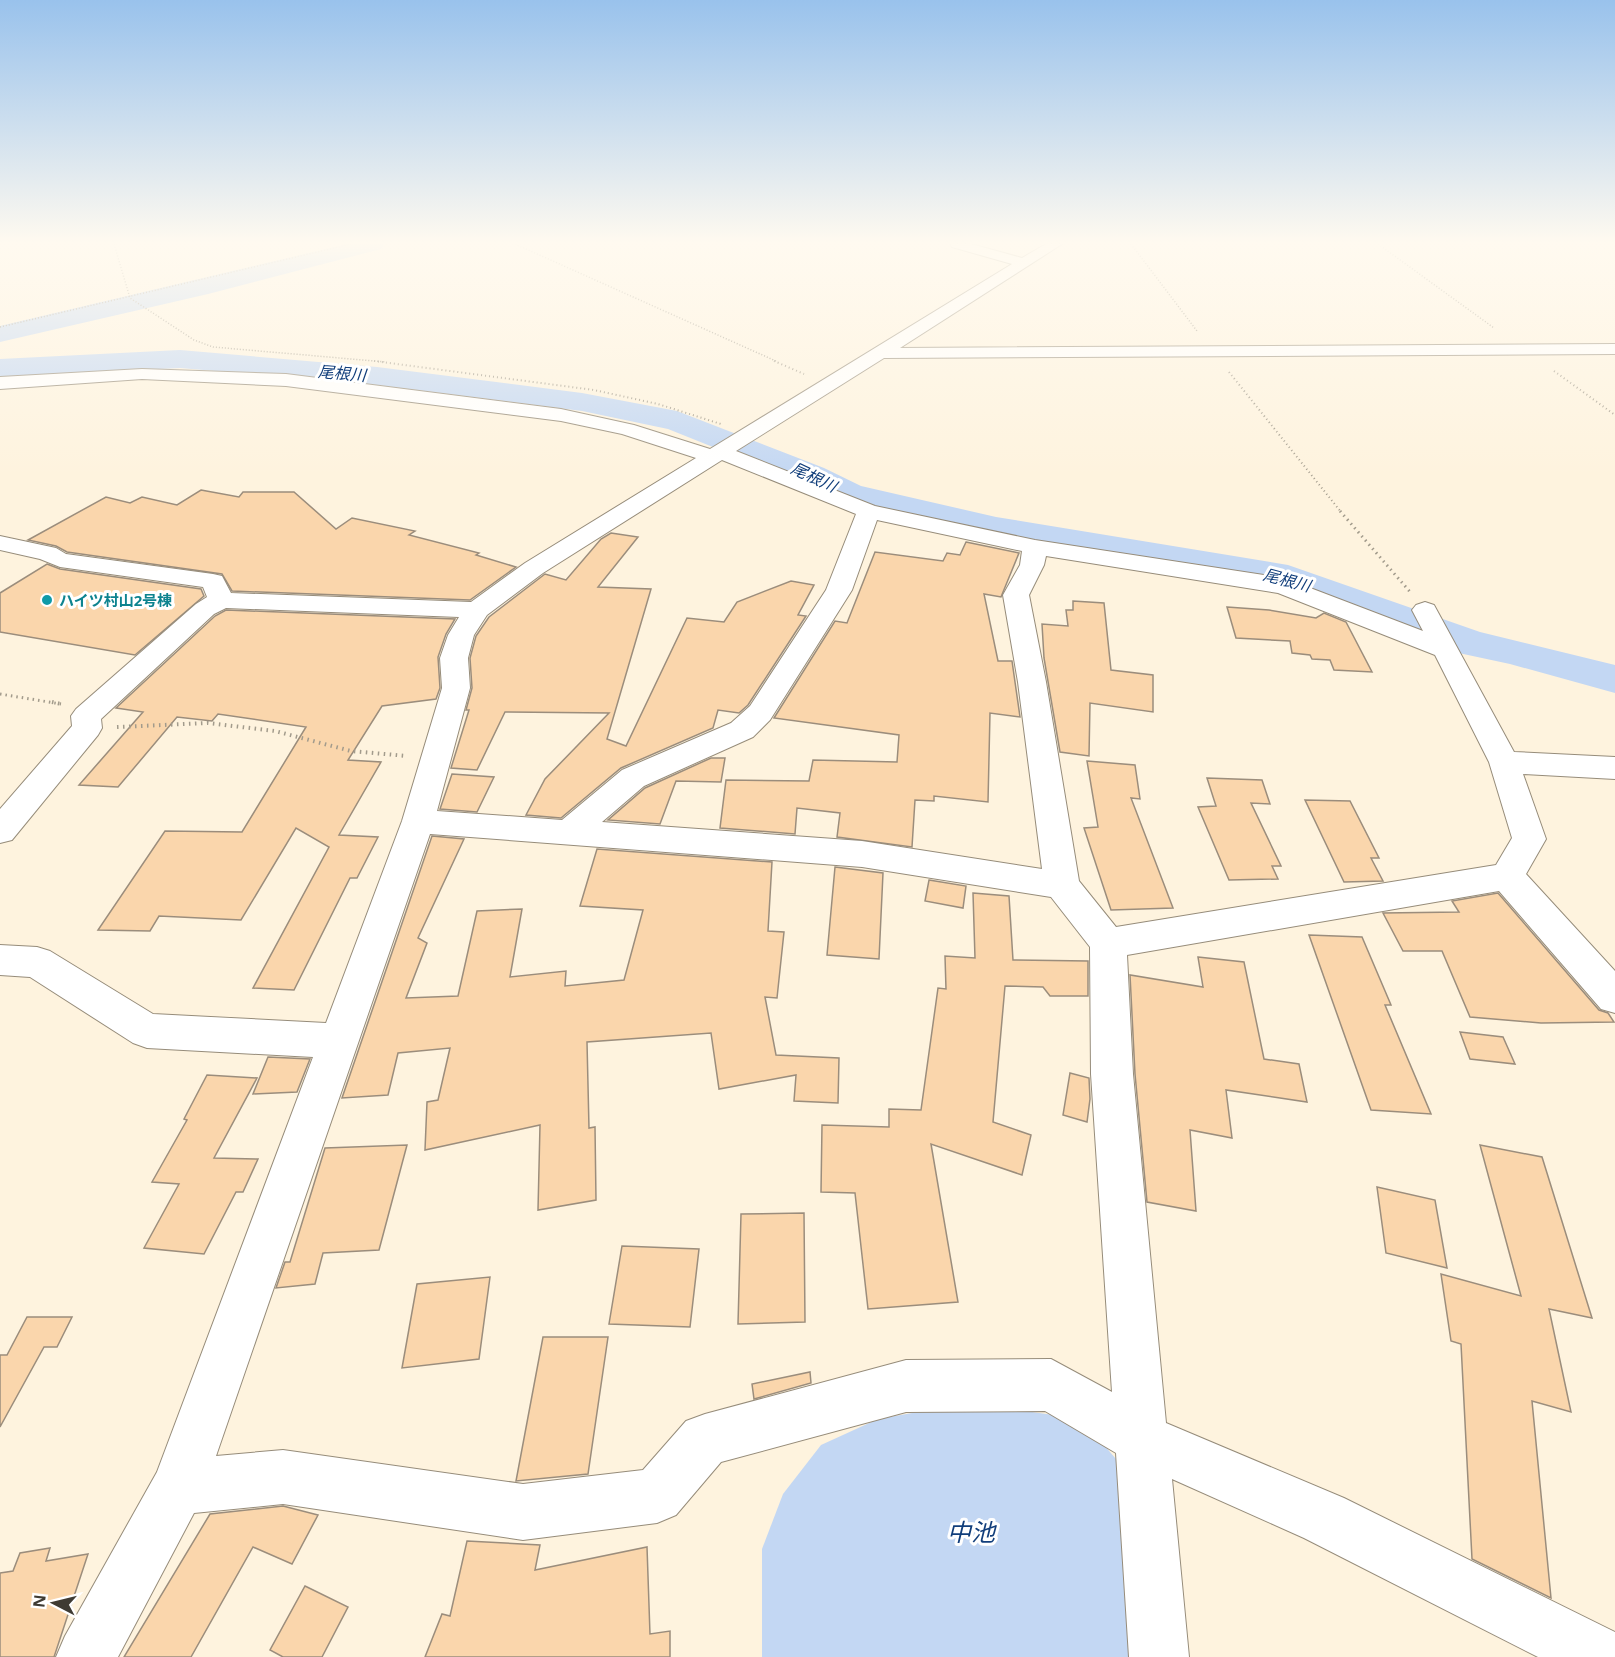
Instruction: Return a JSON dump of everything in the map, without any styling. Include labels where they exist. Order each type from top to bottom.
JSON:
[{"type":"street","points":[[86,1657],[178,1487],[418,822],[456,688],[454,658],[461,635],[477,610],[534,568],[929,321]]},
{"type":"street","points":[[879,352],[1615,350]]},
{"type":"street","points":[[0,383],[142,374],[286,380],[561,415],[627,429],[730,446],[869,511],[1035,548],[1284,586],[1446,650]]},
{"type":"street","points":[[570,831],[633,778],[742,730],[760,713],[839,590],[869,511]]},
{"type":"street","points":[[0,543],[48,553],[60,560],[213,581],[221,600]]},
{"type":"street","points":[[1035,548],[1032,565],[1016,595],[1032,682],[1062,885],[1108,943],[1112,1074],[1159,1657]]},
{"type":"street","points":[[0,831],[86,722],[205,609],[221,600],[477,610]]},
{"type":"street","points":[[1425,610],[1504,762],[1528,839],[1507,876]]},
{"type":"street","points":[[1504,762],[1615,768]]},
{"type":"street","points":[[418,822],[570,831],[721,845],[862,854],[1062,885]]},
{"type":"street","points":[[1108,943],[1507,876]]},
{"type":"street","points":[[1507,876],[1615,997]]},
{"type":"street","points":[[0,960],[37,962],[147,1031],[340,1041]]},
{"type":"street","points":[[178,1487],[283,1477],[524,1512],[657,1496],[705,1440],[906,1386],[1051,1385],[1142,1439],[1324,1518],[1601,1657]]},
{"type":"path","points":[[0,327],[27,321]]},
{"type":"path","points":[[165,321],[194,340],[213,347],[355,358],[594,390],[658,404],[730,446]]},
{"type":"path","points":[[687,321],[827,384]]},
{"type":"path","points":[[1190,321],[1326,495],[1425,610]]},
{"type":"path","points":[[0,694],[59,702],[86,722],[208,723],[275,731],[351,751],[436,758]]},
{"type":"water","name":"中池","points":[[969,1403],[1082,1419],[1127,1472],[1136,1657],[762,1657],[762,1549],[783,1494],[821,1445],[878,1419]]},
{"type":"building","points":[[201,490],[239,497],[243,492],[294,492],[336,529],[352,518],[415,531],[409,535],[479,553],[476,555],[516,567],[470,600],[232,591],[222,574],[67,552],[56,546],[28,540],[106,497],[130,503],[142,497],[177,505]]},
{"type":"building","points":[[611,533],[638,537],[598,587],[651,589],[607,739],[626,746],[687,618],[724,622],[737,602],[791,581],[814,585],[798,615],[806,616],[748,705],[739,713],[718,710],[713,728],[621,768],[561,818],[526,815],[545,779],[609,713],[505,712],[477,770],[451,768],[469,710],[466,710],[472,688],[470,658],[476,636],[489,617],[545,574],[566,580],[601,539]]},
{"type":"building","points":[[966,542],[1019,553],[1001,597],[984,594],[998,661],[1012,661],[1020,717],[990,713],[988,802],[934,796],[934,801],[915,800],[912,847],[837,837],[840,813],[797,808],[795,834],[720,828],[726,780],[809,781],[813,760],[897,762],[899,735],[774,718],[835,621],[847,623],[875,552],[943,561],[947,553],[960,555]]},
{"type":"building","points":[[47,564],[60,569],[201,589],[204,596],[135,655],[0,632],[0,593]]},
{"type":"building","points":[[1073,601],[1104,603],[1111,670],[1153,675],[1153,712],[1090,703],[1089,756],[1060,752],[1044,658],[1042,624],[1068,626],[1066,610],[1073,610]]},
{"type":"building","points":[[1227,607],[1269,610],[1316,618],[1324,613],[1346,622],[1372,672],[1334,670],[1330,660],[1312,659],[1310,655],[1292,653],[1290,641],[1236,638]]},
{"type":"building","points":[[226,610],[455,619],[446,634],[438,657],[440,688],[436,699],[382,706],[348,760],[381,762],[339,835],[378,837],[357,878],[350,878],[294,990],[253,988],[329,847],[296,828],[241,920],[159,916],[150,931],[98,930],[165,831],[242,832],[306,727],[218,714],[212,721],[177,717],[118,787],[79,785],[143,712],[116,708],[215,616]]},
{"type":"building","points":[[711,758],[725,758],[721,782],[676,781],[660,824],[608,820],[645,788]]},
{"type":"building","points":[[1087,761],[1135,765],[1140,799],[1131,798],[1173,908],[1111,910],[1084,828],[1098,827]]},
{"type":"building","points":[[452,774],[494,777],[477,812],[440,809]]},
{"type":"building","points":[[1207,778],[1262,780],[1270,804],[1251,803],[1281,866],[1272,866],[1278,879],[1229,880],[1198,807],[1216,806]]},
{"type":"building","points":[[1305,800],[1350,801],[1379,858],[1371,858],[1383,881],[1344,882]]},
{"type":"building","points":[[432,836],[464,839],[418,938],[427,943],[406,998],[458,996],[477,911],[522,909],[510,977],[566,971],[565,986],[624,980],[643,910],[580,906],[597,849],[772,862],[768,931],[784,932],[777,998],[765,997],[776,1055],[839,1058],[838,1103],[794,1101],[796,1075],[719,1089],[711,1033],[587,1042],[589,1128],[595,1127],[596,1200],[538,1210],[540,1125],[425,1150],[427,1102],[438,1100],[450,1048],[398,1053],[388,1095],[342,1098]]},
{"type":"building","points":[[835,867],[883,873],[879,959],[827,955]]},
{"type":"building","points":[[929,880],[966,886],[963,908],[925,901]]},
{"type":"building","points":[[973,893],[1009,896],[1013,960],[1088,961],[1088,996],[1050,996],[1043,987],[1005,986],[993,1122],[1031,1135],[1022,1175],[931,1144],[958,1302],[868,1309],[855,1193],[821,1192],[822,1125],[889,1127],[889,1109],[921,1110],[938,988],[946,989],[945,956],[975,958]]},
{"type":"building","points":[[1498,893],[1599,1010],[1608,1013],[1614,1022],[1541,1023],[1470,1017],[1442,951],[1403,951],[1383,913],[1459,912],[1452,901]]},
{"type":"building","points":[[1309,935],[1362,937],[1391,1005],[1385,1005],[1431,1114],[1371,1110]]},
{"type":"building","points":[[1198,957],[1244,962],[1264,1059],[1299,1064],[1307,1102],[1226,1090],[1232,1138],[1190,1130],[1196,1211],[1147,1202],[1135,1074],[1130,975],[1203,987]]},
{"type":"building","points":[[1460,1032],[1503,1037],[1515,1064],[1470,1059]]},
{"type":"building","points":[[268,1057],[310,1059],[297,1092],[253,1094]]},
{"type":"building","points":[[1070,1073],[1089,1078],[1090,1099],[1087,1122],[1063,1115]]},
{"type":"building","points":[[207,1075],[257,1078],[214,1158],[258,1159],[243,1192],[236,1192],[204,1254],[144,1248],[179,1184],[152,1182],[187,1120],[184,1119]]},
{"type":"building","points":[[407,1145],[379,1250],[323,1253],[315,1284],[276,1288],[285,1262],[290,1262],[325,1148]]},
{"type":"building","points":[[1480,1145],[1542,1157],[1592,1318],[1549,1309],[1571,1412],[1532,1401],[1551,1598],[1472,1559],[1461,1344],[1451,1341],[1441,1274],[1521,1296]]},
{"type":"building","points":[[1377,1187],[1435,1200],[1447,1268],[1386,1253]]},
{"type":"building","points":[[804,1213],[805,1322],[738,1324],[741,1214]]},
{"type":"building","points":[[622,1246],[699,1249],[690,1327],[609,1324]]},
{"type":"building","points":[[490,1277],[479,1359],[402,1368],[417,1284]]},
{"type":"building","points":[[27,1317],[72,1317],[57,1347],[44,1347],[0,1427],[0,1355],[7,1355]]},
{"type":"building","points":[[543,1337],[608,1337],[588,1474],[516,1481]]},
{"type":"building","points":[[810,1372],[811,1383],[754,1399],[752,1384]]},
{"type":"building","points":[[283,1506],[318,1515],[292,1564],[253,1547],[191,1657],[124,1657],[210,1514]]},
{"type":"building","points":[[467,1541],[540,1545],[535,1570],[647,1547],[650,1634],[670,1631],[670,1657],[425,1657],[442,1614],[450,1616]]},
{"type":"building","points":[[50,1548],[46,1561],[88,1554],[54,1657],[0,1657],[0,1573],[13,1571],[20,1553]]},
{"type":"building","points":[[305,1586],[348,1607],[322,1657],[283,1657],[270,1650]]},
{"type":"waterway","points":[[0,334],[55,321]]},
{"type":"waterway","name":"尾根川","points":[[0,368],[180,359],[377,376],[582,402],[677,421],[812,475],[848,494],[996,528],[1288,577],[1470,643],[1516,652],[1615,679]]},
{"type":"place","name":"ハイツ村山2号棟","points":[[47,600]]}]
